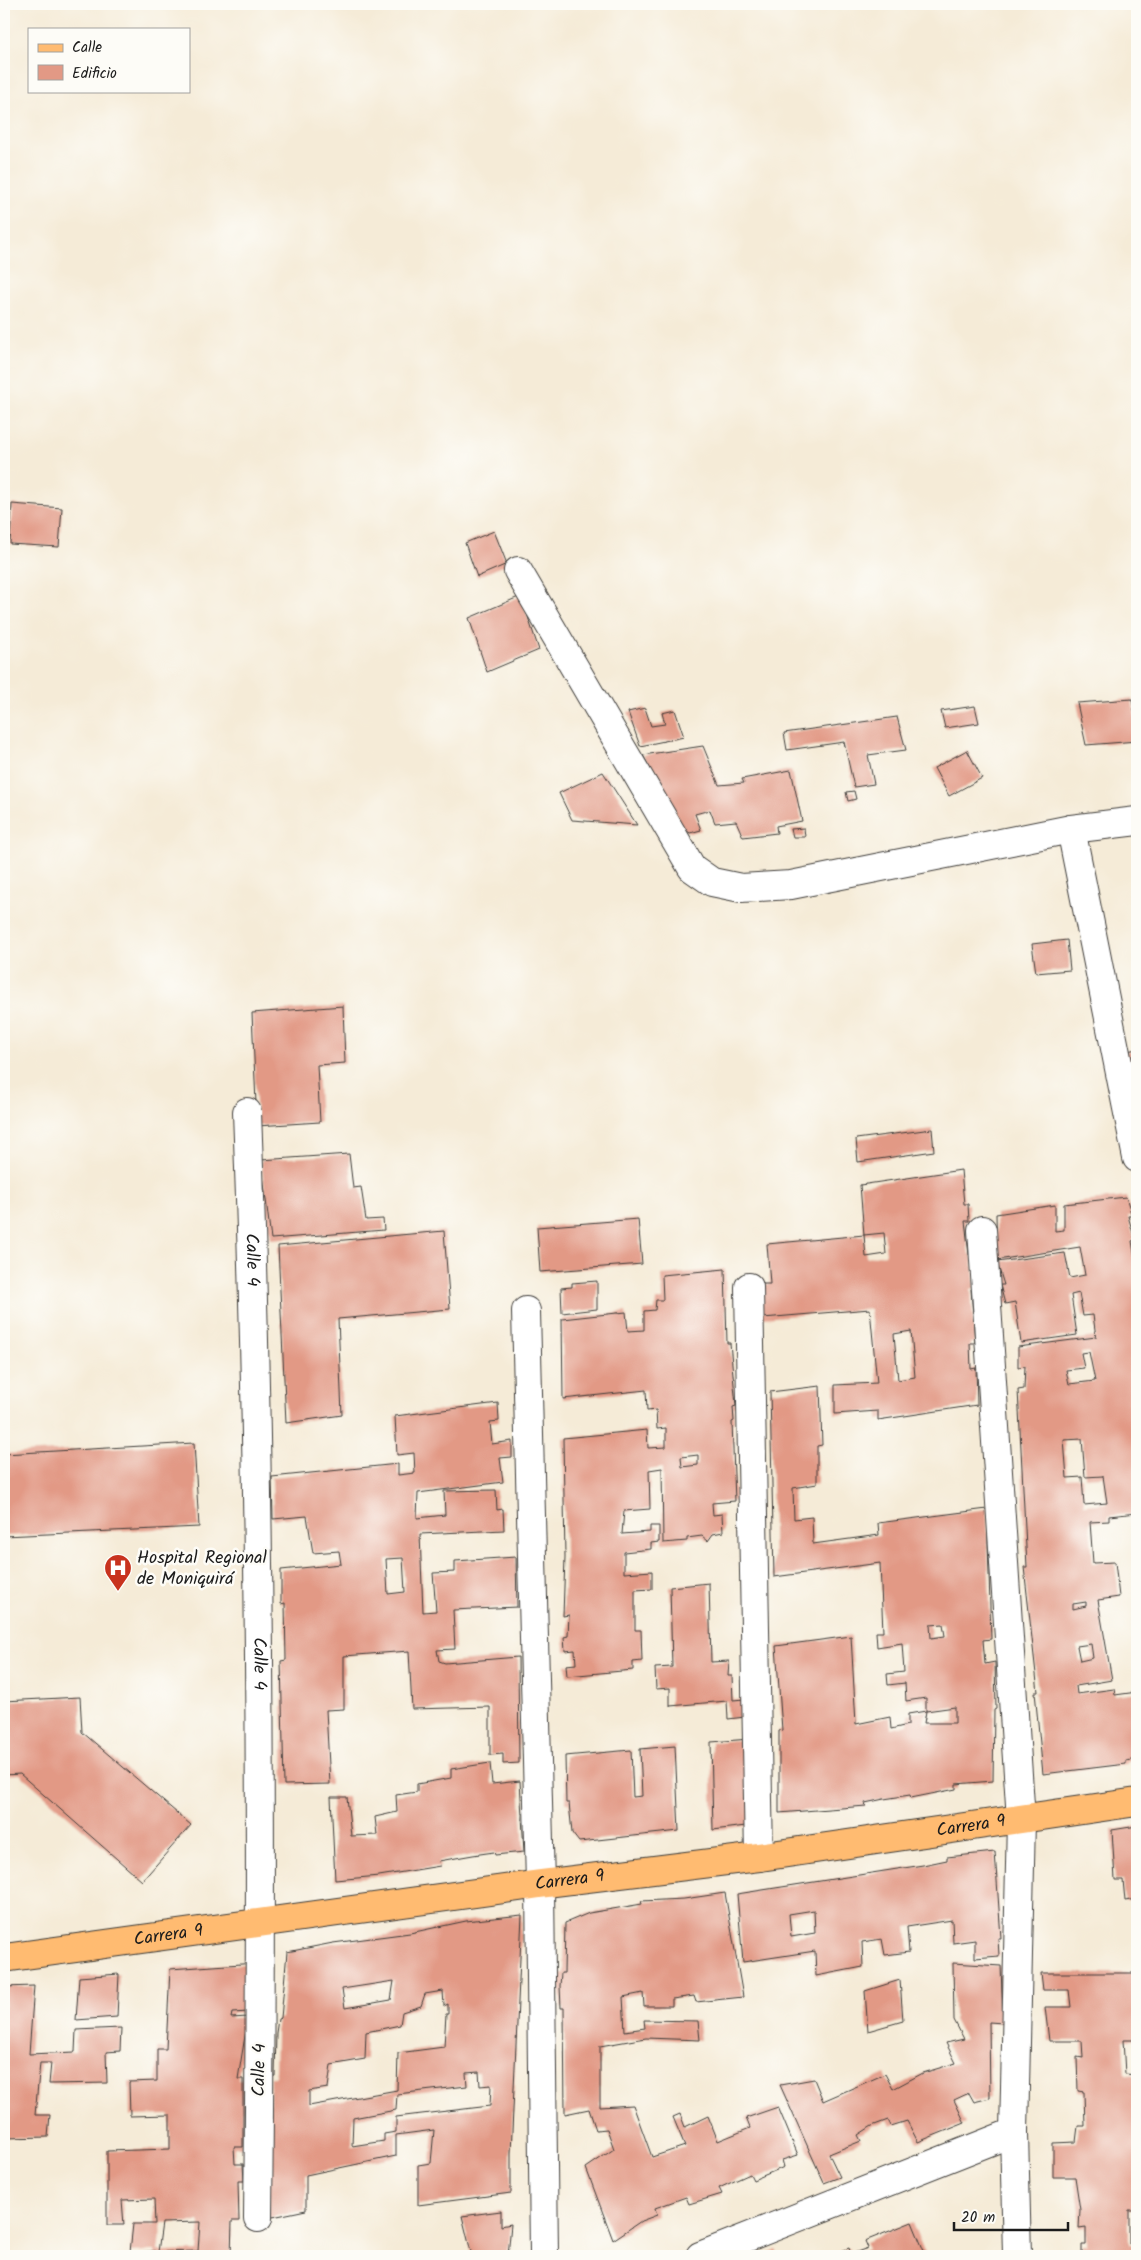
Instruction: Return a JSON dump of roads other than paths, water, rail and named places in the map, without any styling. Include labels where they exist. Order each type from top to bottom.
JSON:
[{"type":"main road","name":"Carrera 9","points":[[4,1958],[540,1884],[759,1857],[1137,1802]]},
{"type":"street","points":[[518,571],[692,868],[712,882],[742,888],[791,885],[1071,829],[1137,822]]},
{"type":"street","points":[[1071,829],[1137,1158]]},
{"type":"street","name":"Calle 4","points":[[248,1112],[255,1305],[261,1922],[258,2218]]},
{"type":"street","points":[[982,1230],[1021,1820],[1014,2132],[1017,2256]]},
{"type":"street","points":[[749,1287],[759,1857]]},
{"type":"street","points":[[526,1311],[540,1884],[544,2256]]},
{"type":"street","points":[[700,2256],[1014,2132]]},
{"type":"place","name":"Hospital Regional de Moniquirá","points":[[118,1592]]}]
